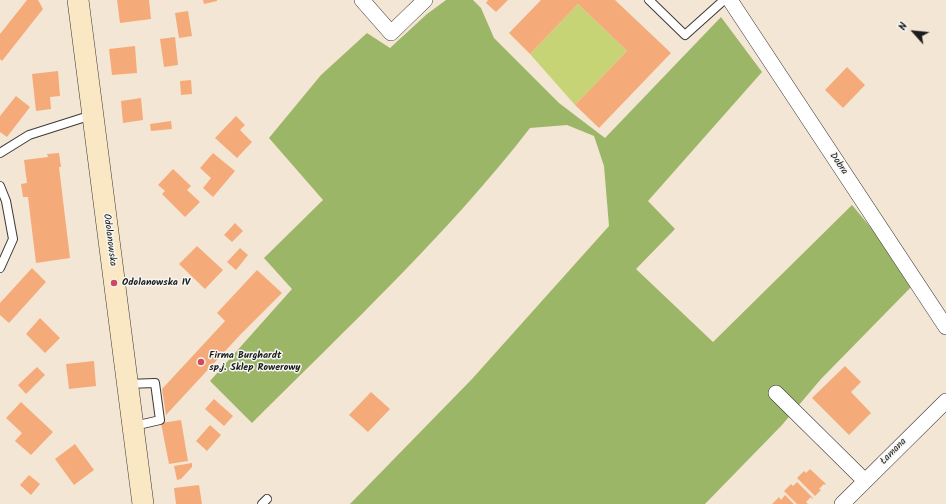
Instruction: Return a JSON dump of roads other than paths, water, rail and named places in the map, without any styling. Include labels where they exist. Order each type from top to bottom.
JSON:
[{"type":"main road","name":"Odolanowska","points":[[78,0],[143,504]]},
{"type":"street","points":[[362,0],[391,33],[425,0]]},
{"type":"street","name":"Dobra","points":[[730,0],[946,327]]},
{"type":"street","points":[[776,394],[865,481]]},
{"type":"street","name":"Łamana","points":[[842,504],[946,401]]},
{"type":"lane","points":[[649,0],[686,35],[724,0]]},
{"type":"lane","points":[[0,153],[29,135],[93,115]]},
{"type":"lane","points":[[0,186],[6,201],[13,239],[0,268]]},
{"type":"lane","points":[[127,384],[155,382],[160,420],[133,427]]},
{"type":"place","name":"Odolanowska IV","points":[[114,283]]},
{"type":"place","name":"Firma Burghardt sp.j. Sklep Rowerowy","points":[[201,362]]}]
